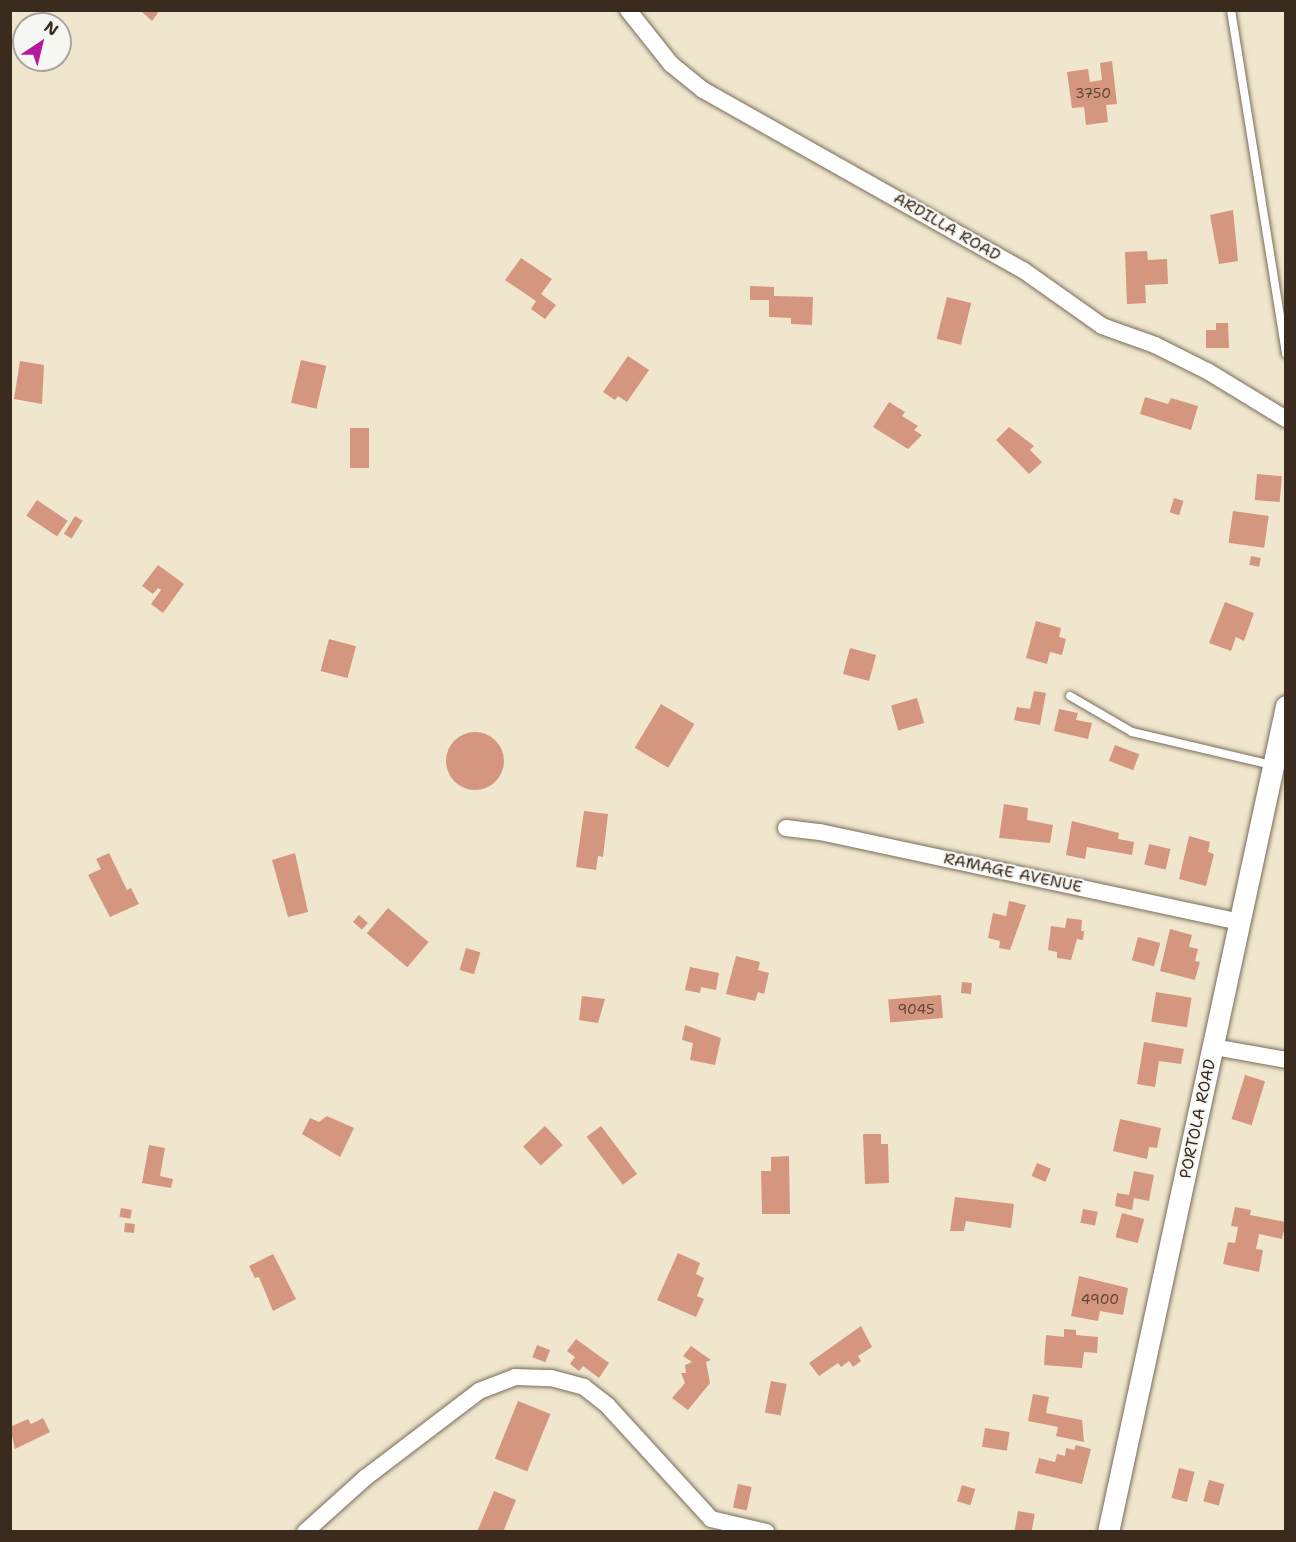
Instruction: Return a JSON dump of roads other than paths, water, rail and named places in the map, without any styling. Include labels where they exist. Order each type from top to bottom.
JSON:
[{"type":"street","name":"ARDILLA ROAD","points":[[628,10],[671,64],[703,90],[1023,270],[1102,326],[1155,345],[1209,372],[1286,419]]},
{"type":"street","name":"PORTOLA ROAD","points":[[1108,1532],[1286,706]]},
{"type":"street","name":"RAMAGE AVENUE","points":[[786,828],[820,832],[1239,922]]},
{"type":"street","points":[[1214,1047],[1286,1060]]},
{"type":"street","points":[[305,1532],[365,1478],[479,1391],[515,1377],[551,1378],[584,1387],[607,1405],[711,1519],[766,1532]]},
{"type":"lane","points":[[1231,10],[1286,354]]},
{"type":"lane","points":[[1070,696],[1132,732],[1275,765]]}]
